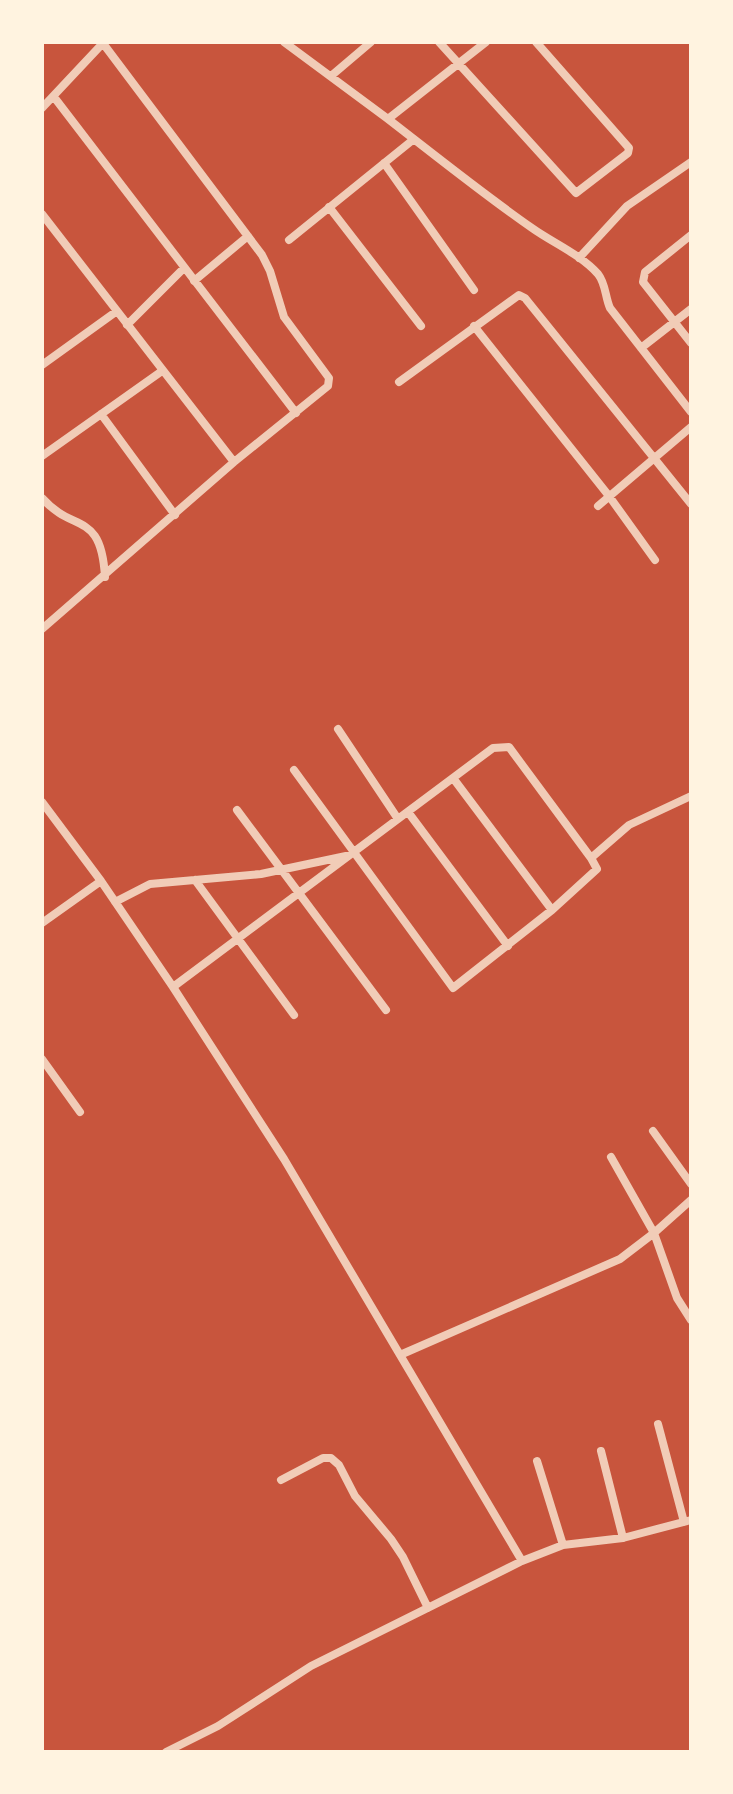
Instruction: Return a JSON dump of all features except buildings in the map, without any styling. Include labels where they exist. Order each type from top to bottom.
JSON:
[{"type":"street","points":[[42,108],[103,42],[248,236],[270,271],[284,317],[330,382],[42,629]]},
{"type":"street","points":[[284,42],[532,229],[579,258],[597,274],[604,283],[610,308],[691,412]]},
{"type":"street","points":[[331,76],[371,42]]},
{"type":"street","points":[[439,42],[576,193],[628,153],[629,148],[536,42]]},
{"type":"street","points":[[388,119],[486,42]]},
{"type":"street","points":[[54,97],[296,413]]},
{"type":"street","points":[[289,240],[414,139]]},
{"type":"street","points":[[579,258],[627,206],[691,162]]},
{"type":"street","points":[[384,163],[474,290]]},
{"type":"street","points":[[329,207],[421,326]]},
{"type":"street","points":[[42,214],[234,462]]},
{"type":"street","points":[[691,235],[642,277],[691,343]]},
{"type":"street","points":[[194,281],[248,236]]},
{"type":"street","points":[[127,325],[184,268]]},
{"type":"street","points":[[399,382],[519,295],[525,298],[691,504]]},
{"type":"street","points":[[641,348],[691,309]]},
{"type":"street","points":[[42,365],[117,311]]},
{"type":"street","points":[[474,326],[609,496],[655,560]]},
{"type":"street","points":[[42,456],[162,371]]},
{"type":"street","points":[[101,414],[175,515]]},
{"type":"street","points":[[598,506],[691,427]]},
{"type":"street","points":[[42,498],[55,511],[84,524],[96,537],[103,552],[105,577]]},
{"type":"street","points":[[338,729],[398,819]]},
{"type":"street","points":[[173,987],[300,894],[352,854],[398,819],[493,748],[509,747],[597,869],[552,910],[453,988],[352,854],[294,770]]},
{"type":"street","points":[[453,778],[552,910]]},
{"type":"street","points":[[591,858],[629,825],[691,796]]},
{"type":"street","points":[[42,802],[101,881],[173,987],[284,1159],[522,1561]]},
{"type":"street","points":[[237,810],[386,1010]]},
{"type":"street","points":[[408,812],[508,946]]},
{"type":"street","points":[[115,902],[150,884],[282,869],[352,854]]},
{"type":"street","points":[[195,880],[294,1015]]},
{"type":"street","points":[[42,923],[101,881]]},
{"type":"street","points":[[42,1059],[80,1112]]},
{"type":"street","points":[[653,1131],[691,1184]]},
{"type":"street","points":[[611,1157],[654,1233],[681,1308],[691,1320]]},
{"type":"street","points":[[400,1355],[620,1259],[691,1200]]},
{"type":"street","points":[[166,1752],[218,1726],[311,1666],[522,1561],[563,1545],[623,1538],[688,1521],[658,1424]]},
{"type":"street","points":[[601,1451],[623,1538]]},
{"type":"street","points":[[281,1480],[323,1458],[331,1458],[339,1465],[355,1496],[403,1557],[428,1608]]},
{"type":"street","points":[[537,1461],[563,1545]]}]
